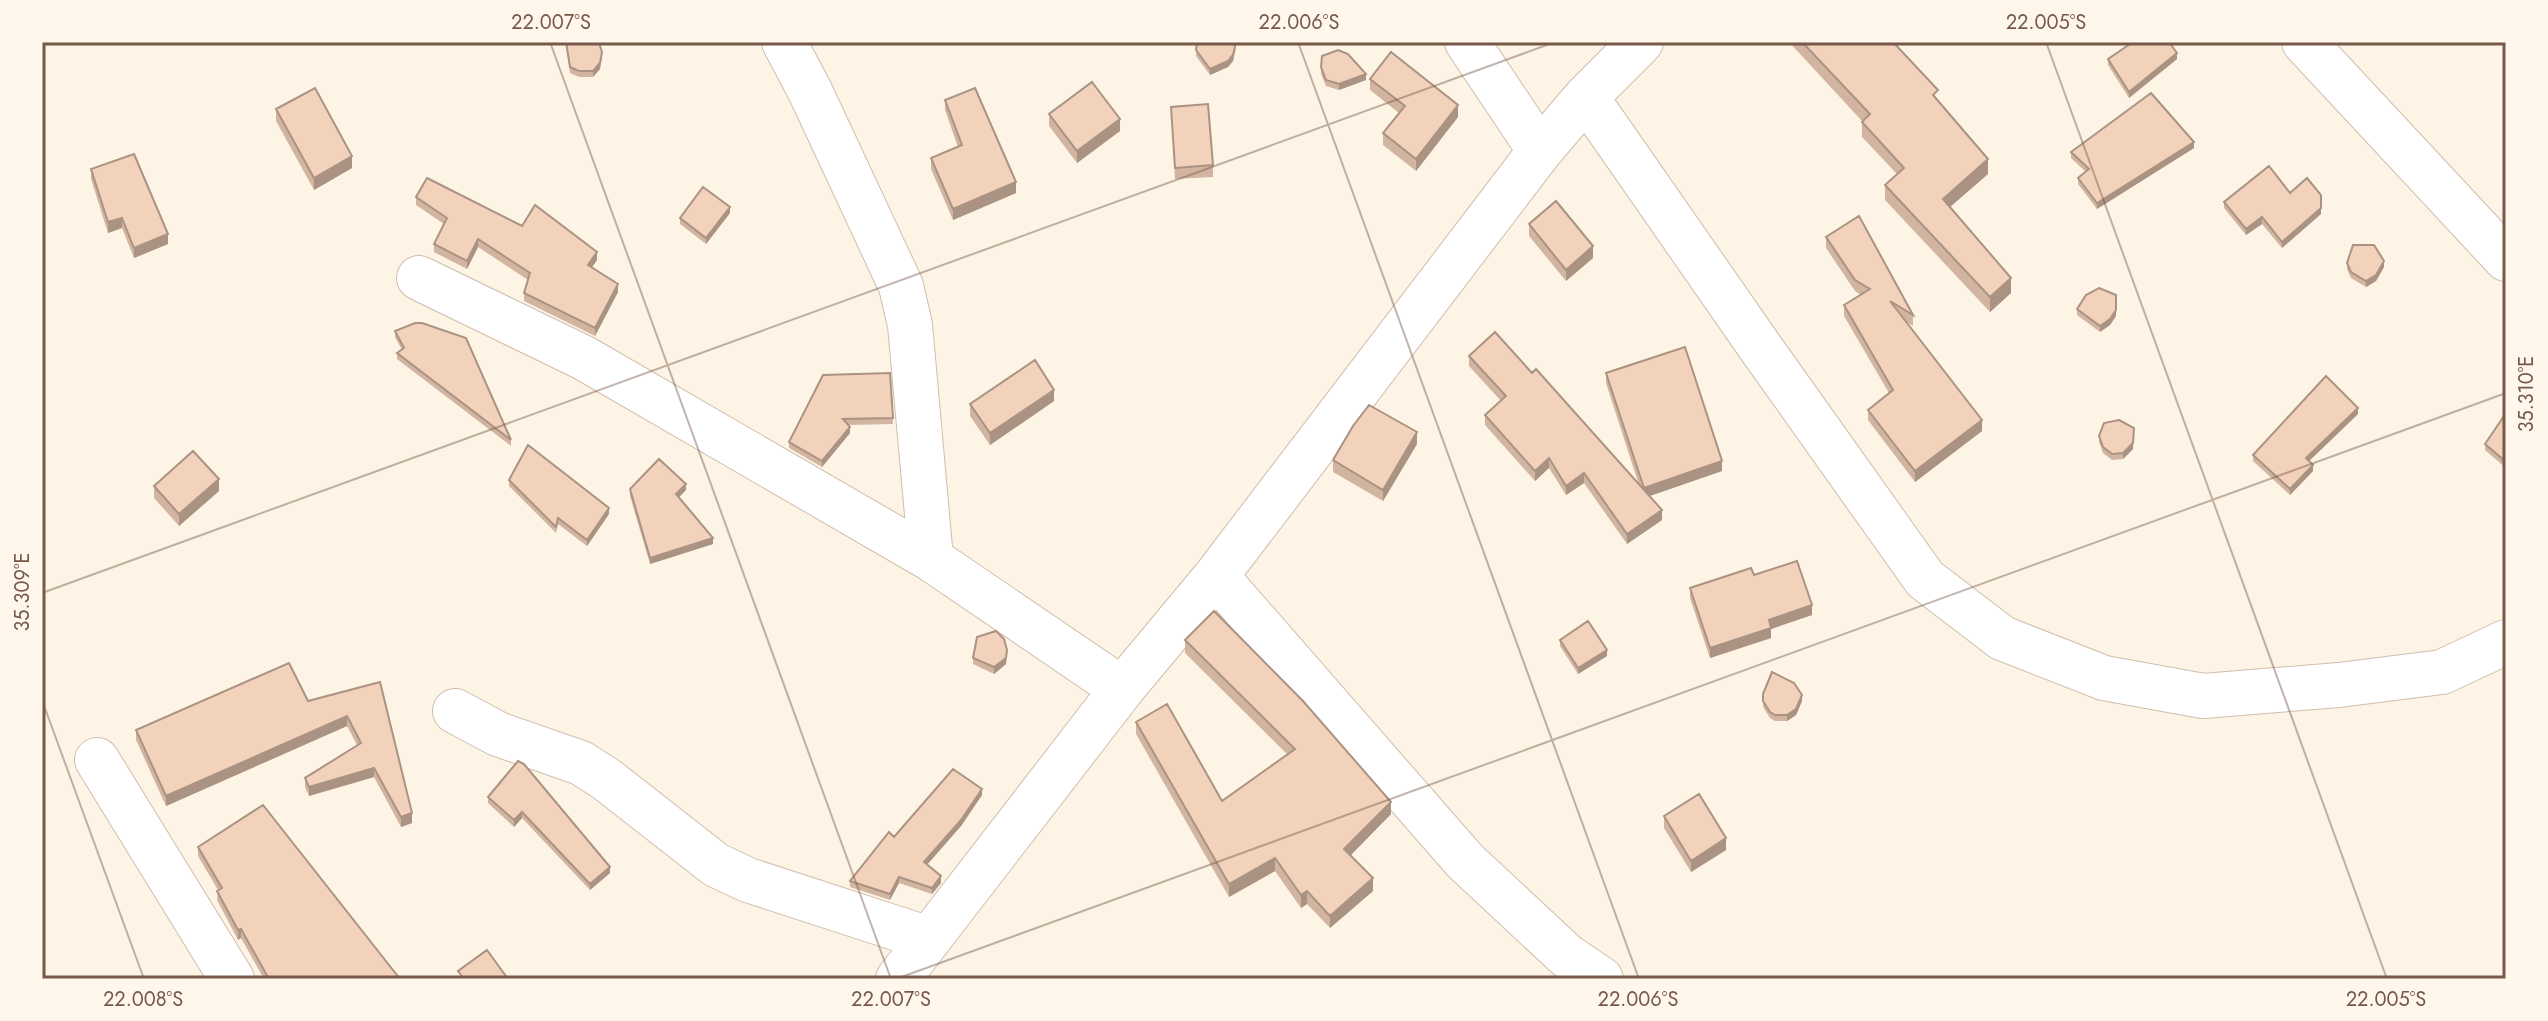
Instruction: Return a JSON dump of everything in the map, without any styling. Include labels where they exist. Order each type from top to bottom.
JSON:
[{"type":"street","points":[[784,42],[901,286],[910,325],[931,559]]},
{"type":"street","points":[[1467,42],[1540,151]]},
{"type":"street","points":[[898,979],[1122,689],[1216,576],[1540,151],[1586,97],[1641,42]]},
{"type":"street","points":[[2304,42],[2506,259]]},
{"type":"street","points":[[1586,97],[1925,579],[2002,638],[2104,678],[2203,696],[2339,685],[2442,672],[2506,642]]},
{"type":"street","points":[[419,278],[584,358],[931,559],[1122,689]]},
{"type":"street","points":[[1216,576],[1465,861],[1567,956],[1601,979]]},
{"type":"street","points":[[455,711],[498,734],[581,763],[716,865],[748,880],[929,939]]},
{"type":"street","points":[[97,760],[232,979]]},
{"type":"building","points":[[566,42],[598,42],[602,52],[600,63],[593,71],[570,67]]},
{"type":"building","points":[[1197,42],[1236,42],[1228,61],[1210,69],[1196,50]]},
{"type":"building","points":[[1802,42],[1893,42],[1938,90],[1933,95],[1988,159],[1943,199],[2011,278],[1990,297],[1885,185],[1904,168],[1862,122],[1870,114]]},
{"type":"building","points":[[2133,42],[2169,42],[2177,53],[2129,92],[2108,59]]},
{"type":"building","points":[[1338,50],[1348,54],[1366,74],[1339,84],[1326,80],[1321,67],[1322,56]]},
{"type":"building","points":[[1391,52],[1458,105],[1416,159],[1383,133],[1405,106],[1370,79]]},
{"type":"building","points":[[1092,82],[1120,119],[1077,151],[1049,114]]},
{"type":"building","points":[[315,88],[352,156],[314,178],[276,109]]},
{"type":"building","points":[[975,88],[1016,182],[953,209],[931,158],[962,145],[945,100]]},
{"type":"building","points":[[2151,93],[2194,142],[2097,203],[2078,178],[2089,169],[2071,152]]},
{"type":"building","points":[[1208,104],[1213,165],[1175,168],[1171,107]]},
{"type":"building","points":[[134,154],[168,234],[134,248],[122,218],[108,222],[91,169]]},
{"type":"building","points":[[2269,166],[2290,193],[2307,178],[2321,195],[2321,208],[2282,242],[2262,217],[2246,229],[2224,202]]},
{"type":"building","points":[[427,178],[522,226],[535,205],[597,252],[588,265],[618,284],[595,328],[524,293],[530,273],[478,239],[467,261],[434,244],[447,218],[416,197]]},
{"type":"building","points":[[703,187],[730,207],[706,238],[680,218]]},
{"type":"building","points":[[1556,201],[1593,246],[1566,270],[1529,224]]},
{"type":"building","points":[[1859,216],[1913,315],[1890,301],[1982,420],[1915,471],[1868,410],[1893,390],[1844,305],[1870,289],[1855,280],[1826,237]]},
{"type":"building","points":[[2353,245],[2374,245],[2384,261],[2376,275],[2366,281],[2351,272],[2347,263]]},
{"type":"building","points":[[2099,288],[2116,295],[2116,310],[2100,326],[2077,309],[2086,295]]},
{"type":"building","points":[[415,323],[466,338],[511,440],[397,353],[404,348],[395,331]]},
{"type":"building","points":[[1495,332],[1532,373],[1536,369],[1662,510],[1627,534],[1584,473],[1566,486],[1549,458],[1535,471],[1485,415],[1506,396],[1469,356]]},
{"type":"building","points":[[1685,347],[1722,461],[1644,488],[1606,373]]},
{"type":"building","points":[[1035,360],[1054,390],[990,433],[970,404]]},
{"type":"building","points":[[890,373],[893,418],[843,419],[850,427],[822,461],[789,442],[823,375]]},
{"type":"building","points":[[2326,376],[2358,408],[2306,458],[2313,465],[2290,489],[2253,455]]},
{"type":"building","points":[[1369,405],[1417,432],[1383,490],[1333,460]]},
{"type":"building","points":[[2506,413],[2506,462],[2485,444]]},
{"type":"building","points":[[2119,420],[2134,428],[2133,443],[2123,453],[2112,454],[2103,447],[2099,436],[2104,423]]},
{"type":"building","points":[[528,445],[609,508],[587,540],[558,518],[556,527],[509,480]]},
{"type":"building","points":[[193,451],[219,479],[179,514],[154,486]]},
{"type":"building","points":[[659,459],[686,484],[676,494],[713,538],[650,558],[630,489]]},
{"type":"building","points":[[1797,561],[1812,605],[1769,620],[1771,628],[1710,648],[1690,588],[1751,568],[1754,575]]},
{"type":"building","points":[[1214,611],[1303,701],[1391,802],[1344,849],[1373,878],[1330,916],[1307,891],[1301,895],[1275,858],[1229,884],[1136,722],[1167,704],[1222,801],[1295,749],[1185,640]]},
{"type":"building","points":[[1588,621],[1607,650],[1578,668],[1560,640]]},
{"type":"building","points":[[996,631],[1004,639],[1007,650],[1006,658],[994,667],[973,658],[977,637]]},
{"type":"building","points":[[289,663],[308,701],[380,682],[412,813],[401,817],[374,768],[309,787],[305,778],[361,743],[347,716],[166,796],[136,730]]},
{"type":"building","points":[[1772,672],[1794,683],[1802,695],[1796,709],[1787,715],[1775,715],[1763,701]]},
{"type":"building","points":[[518,761],[524,764],[610,867],[590,884],[522,812],[514,820],[488,797]]},
{"type":"building","points":[[953,769],[982,789],[961,820],[924,862],[941,876],[932,888],[899,877],[890,894],[850,881],[889,832],[894,837]]},
{"type":"building","points":[[1699,794],[1726,838],[1691,861],[1664,816]]},
{"type":"building","points":[[263,805],[400,979],[269,979],[217,891],[222,888],[198,847]]},
{"type":"building","points":[[487,950],[508,979],[464,979],[458,971]]}]
